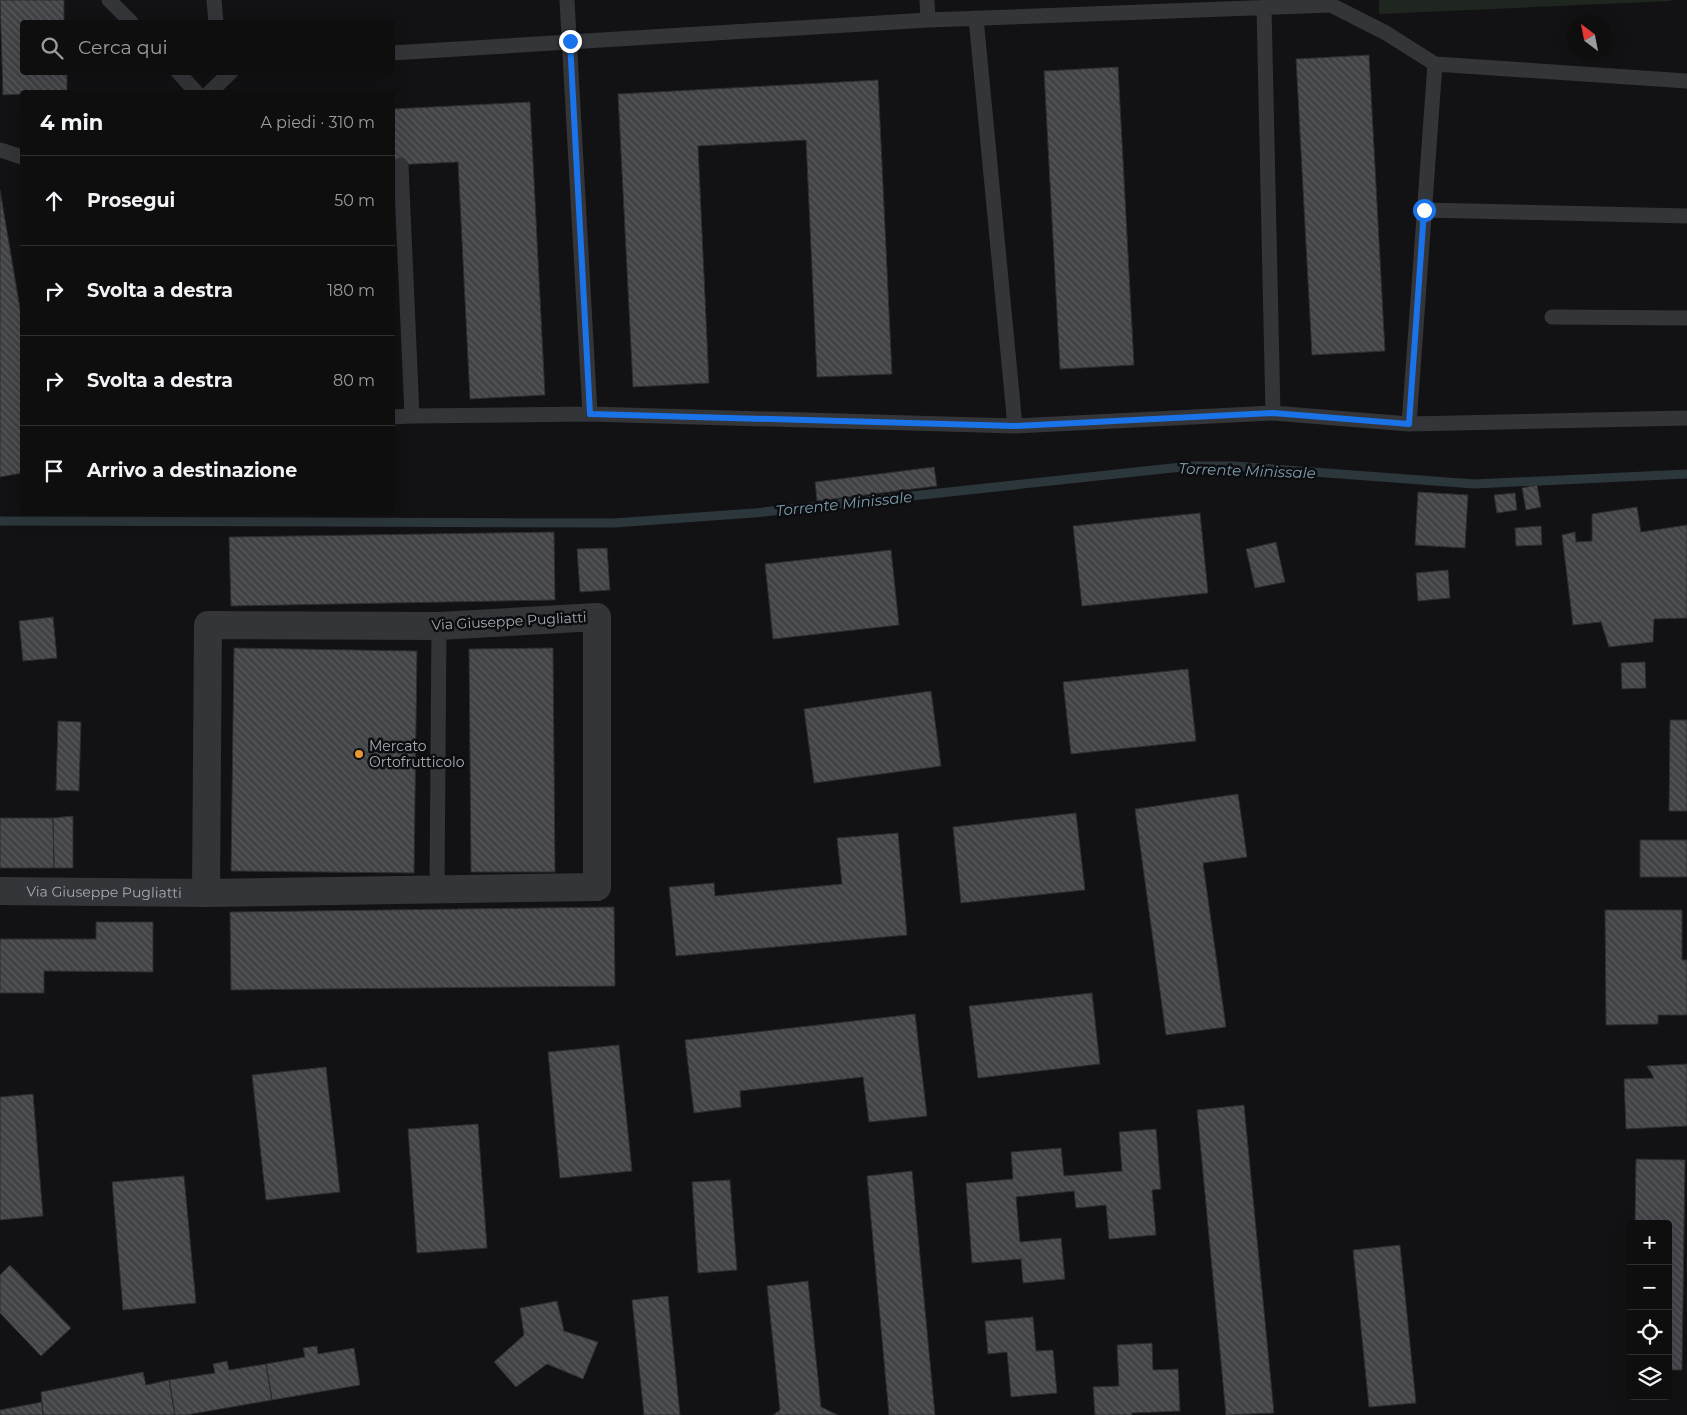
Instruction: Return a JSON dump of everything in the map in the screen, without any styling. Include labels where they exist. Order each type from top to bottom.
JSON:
[{"type":"street","name":"Via Giuseppe Pugliatti","points":[[0,891],[206,893],[597,887],[597,617],[438,626],[208,625],[206,893]]},
{"type":"lane","points":[[109,0],[128,20]]},
{"type":"lane","points":[[214,0],[216,20]]},
{"type":"lane","points":[[567,0],[590,414]]},
{"type":"lane","points":[[927,0],[928,20]]},
{"type":"lane","points":[[395,53],[928,20],[1264,7],[1331,2],[1386,33],[1435,64],[1687,81]]},
{"type":"lane","points":[[1264,7],[1273,413]]},
{"type":"lane","points":[[976,18],[1015,426]]},
{"type":"lane","points":[[1409,424],[1435,64]]},
{"type":"lane","points":[[181,75],[194,90]]},
{"type":"lane","points":[[212,90],[228,75]]},
{"type":"lane","points":[[0,150],[20,155]]},
{"type":"lane","points":[[401,165],[412,416]]},
{"type":"lane","points":[[1424,210],[1687,216]]},
{"type":"lane","points":[[1552,317],[1687,318]]},
{"type":"lane","points":[[395,417],[590,414],[1015,426],[1273,413],[1409,424],[1687,418]]},
{"type":"lane","points":[[437,889],[438,626]]},
{"type":"shaded area","points":[[1379,0],[1671,0],[1671,1],[1379,14]]},
{"type":"building","points":[[0,0],[64,0],[64,20],[20,20],[20,75],[67,75],[67,90],[20,90],[20,94],[3,95]]},
{"type":"building","points":[[1369,55],[1385,351],[1312,355],[1296,59]]},
{"type":"building","points":[[1118,67],[1134,365],[1060,369],[1044,71]]},
{"type":"building","points":[[878,80],[892,374],[817,377],[806,140],[698,146],[709,383],[633,387],[618,94]]},
{"type":"building","points":[[530,102],[545,395],[470,399],[458,162],[395,165],[395,109]]},
{"type":"building","points":[[0,190],[20,308],[20,473],[0,477]]},
{"type":"building","points":[[934,467],[937,486],[817,501],[815,482]]},
{"type":"building","points":[[1537,485],[1541,507],[1526,510],[1522,488]]},
{"type":"building","points":[[1418,492],[1468,495],[1465,548],[1415,545]]},
{"type":"building","points":[[1515,493],[1517,510],[1497,513],[1494,495]]},
{"type":"building","points":[[1637,507],[1641,532],[1687,525],[1687,618],[1654,619],[1653,642],[1609,647],[1601,622],[1573,625],[1562,535],[1575,532],[1576,542],[1592,541],[1592,514]]},
{"type":"building","points":[[1200,513],[1208,593],[1082,606],[1073,526]]},
{"type":"building","points":[[1541,526],[1542,545],[1516,546],[1515,528]]},
{"type":"building","points":[[554,532],[555,600],[231,606],[229,537]]},
{"type":"building","points":[[1276,542],[1285,582],[1255,588],[1246,549]]},
{"type":"building","points":[[607,548],[610,590],[580,592],[577,549]]},
{"type":"building","points":[[891,550],[899,625],[773,639],[765,564]]},
{"type":"building","points":[[1448,570],[1450,598],[1418,601],[1416,573]]},
{"type":"building","points":[[53,617],[57,658],[23,661],[19,621]]},
{"type":"building","points":[[234,648],[417,651],[414,873],[231,871]]},
{"type":"building","points":[[553,648],[555,872],[471,872],[469,649]]},
{"type":"building","points":[[1645,662],[1646,688],[1622,689],[1621,663]]},
{"type":"building","points":[[1188,669],[1196,741],[1071,754],[1063,682]]},
{"type":"building","points":[[931,691],[941,766],[814,783],[804,709]]},
{"type":"building","points":[[1670,720],[1687,720],[1687,811],[1669,811]]},
{"type":"building","points":[[58,721],[81,722],[79,791],[56,790]]},
{"type":"building","points":[[1238,794],[1247,857],[1203,863],[1226,1027],[1166,1035],[1135,809]]},
{"type":"building","points":[[1076,813],[1085,890],[961,903],[953,827]]},
{"type":"building","points":[[73,816],[73,868],[54,868],[53,818]]},
{"type":"building","points":[[0,818],[53,818],[54,868],[0,868]]},
{"type":"building","points":[[898,833],[907,935],[676,956],[669,887],[714,883],[715,896],[842,884],[837,838]]},
{"type":"building","points":[[1640,840],[1687,840],[1687,877],[1640,877]]},
{"type":"building","points":[[614,907],[615,986],[231,990],[230,912]]},
{"type":"building","points":[[1605,910],[1682,910],[1682,960],[1687,960],[1687,1015],[1658,1015],[1658,1024],[1606,1025]]},
{"type":"building","points":[[96,922],[153,922],[153,972],[44,971],[44,993],[0,993],[0,939],[96,939]]},
{"type":"building","points":[[1092,993],[1100,1064],[978,1078],[969,1006]]},
{"type":"building","points":[[915,1014],[927,1116],[869,1122],[863,1077],[740,1091],[741,1107],[694,1113],[685,1040]]},
{"type":"building","points":[[619,1045],[632,1171],[560,1178],[548,1052]]},
{"type":"building","points":[[1687,1064],[1687,1126],[1626,1129],[1624,1079],[1654,1078],[1647,1066]]},
{"type":"building","points":[[326,1067],[340,1192],[266,1200],[252,1075]]},
{"type":"building","points":[[33,1094],[43,1216],[0,1220],[0,1097]]},
{"type":"building","points":[[1244,1105],[1274,1413],[1226,1415],[1197,1110]]},
{"type":"building","points":[[478,1124],[487,1248],[417,1253],[408,1129]]},
{"type":"building","points":[[1156,1129],[1161,1189],[1152,1190],[1156,1235],[1109,1239],[1106,1205],[1076,1208],[1074,1191],[1016,1197],[1020,1242],[1061,1238],[1065,1279],[1023,1283],[1021,1259],[972,1263],[966,1183],[1013,1179],[1011,1152],[1061,1148],[1064,1176],[1122,1171],[1119,1132]]},
{"type":"building","points":[[1636,1159],[1685,1160],[1682,1370],[1672,1370],[1672,1220],[1635,1220]]},
{"type":"building","points":[[912,1171],[935,1415],[889,1415],[867,1176]]},
{"type":"building","points":[[184,1176],[196,1303],[123,1310],[112,1182]]},
{"type":"building","points":[[730,1180],[737,1270],[698,1273],[692,1182]]},
{"type":"building","points":[[1400,1245],[1416,1403],[1369,1407],[1353,1250]]},
{"type":"building","points":[[10,1265],[71,1328],[41,1356],[0,1313],[0,1275]]},
{"type":"building","points":[[808,1281],[821,1407],[838,1415],[773,1415],[780,1410],[767,1286]]},
{"type":"building","points":[[668,1296],[680,1415],[644,1415],[632,1300]]},
{"type":"building","points":[[557,1301],[564,1331],[598,1342],[583,1379],[547,1364],[516,1387],[494,1362],[524,1335],[520,1308]]},
{"type":"building","points":[[1033,1317],[1036,1351],[1053,1350],[1057,1393],[1011,1397],[1007,1352],[988,1354],[985,1321]]},
{"type":"building","points":[[1152,1343],[1153,1370],[1178,1369],[1180,1411],[1132,1413],[1132,1415],[1095,1415],[1093,1387],[1119,1386],[1117,1345]]},
{"type":"building","points":[[317,1346],[318,1354],[354,1348],[360,1385],[272,1400],[266,1364],[305,1357],[303,1348]]},
{"type":"building","points":[[227,1361],[229,1370],[266,1364],[272,1400],[186,1415],[175,1415],[169,1380],[215,1373],[213,1364]]},
{"type":"building","points":[[143,1372],[146,1385],[169,1380],[175,1415],[43,1415],[41,1392]]},
{"type":"building","points":[[42,1402],[43,1415],[0,1415],[0,1410]]},
{"type":"waterway","name":"Torrente Minissale","points":[[0,521],[614,523],[754,513],[1191,466],[1234,466],[1474,484],[1687,474]]},
{"type":"place","name":"Mercato Ortofrutticolo","points":[[359,754]]},
{"type":"route","points":[[570,41],[590,414],[1015,426],[1273,413],[1409,424],[1424,210]]}]
